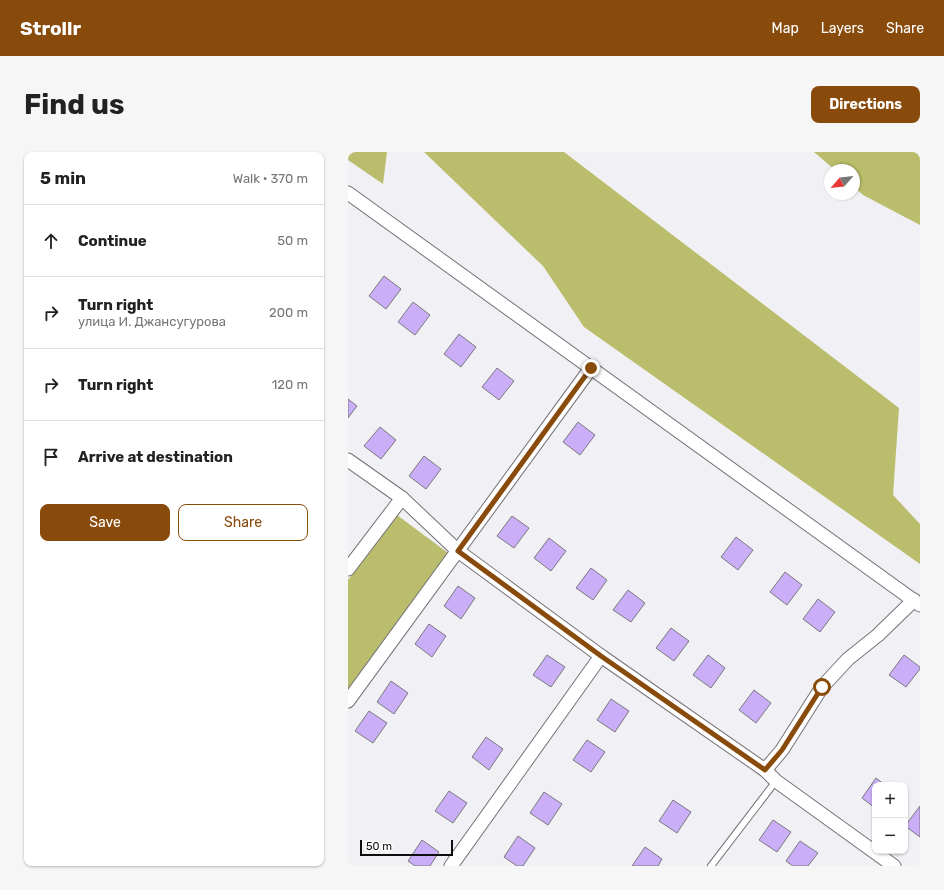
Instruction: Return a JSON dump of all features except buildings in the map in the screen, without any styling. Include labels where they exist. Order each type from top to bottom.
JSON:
[{"type":"street","points":[[348,192],[917,602],[848,659],[822,687],[782,750],[765,770]]},
{"type":"street","points":[[348,701],[591,368]]},
{"type":"street","points":[[348,460],[402,498],[458,551],[601,656],[765,770],[776,781],[894,866]]},
{"type":"street","points":[[348,569],[402,498]]},
{"type":"street","points":[[451,866],[601,656]]},
{"type":"lane","points":[[711,866],[776,781]]},
{"type":"green space","points":[[348,152],[387,152],[383,184],[348,160]]},
{"type":"green space","points":[[424,152],[564,152],[899,408],[893,495],[920,524],[920,564],[584,327],[543,266]]},
{"type":"green space","points":[[814,152],[920,152],[920,225],[860,192],[860,164],[828,164]]},
{"type":"green space","points":[[397,515],[448,553],[348,690],[348,580]]},
{"type":"route","points":[[591,368],[458,551],[601,656],[765,770],[782,750],[822,687]]}]
